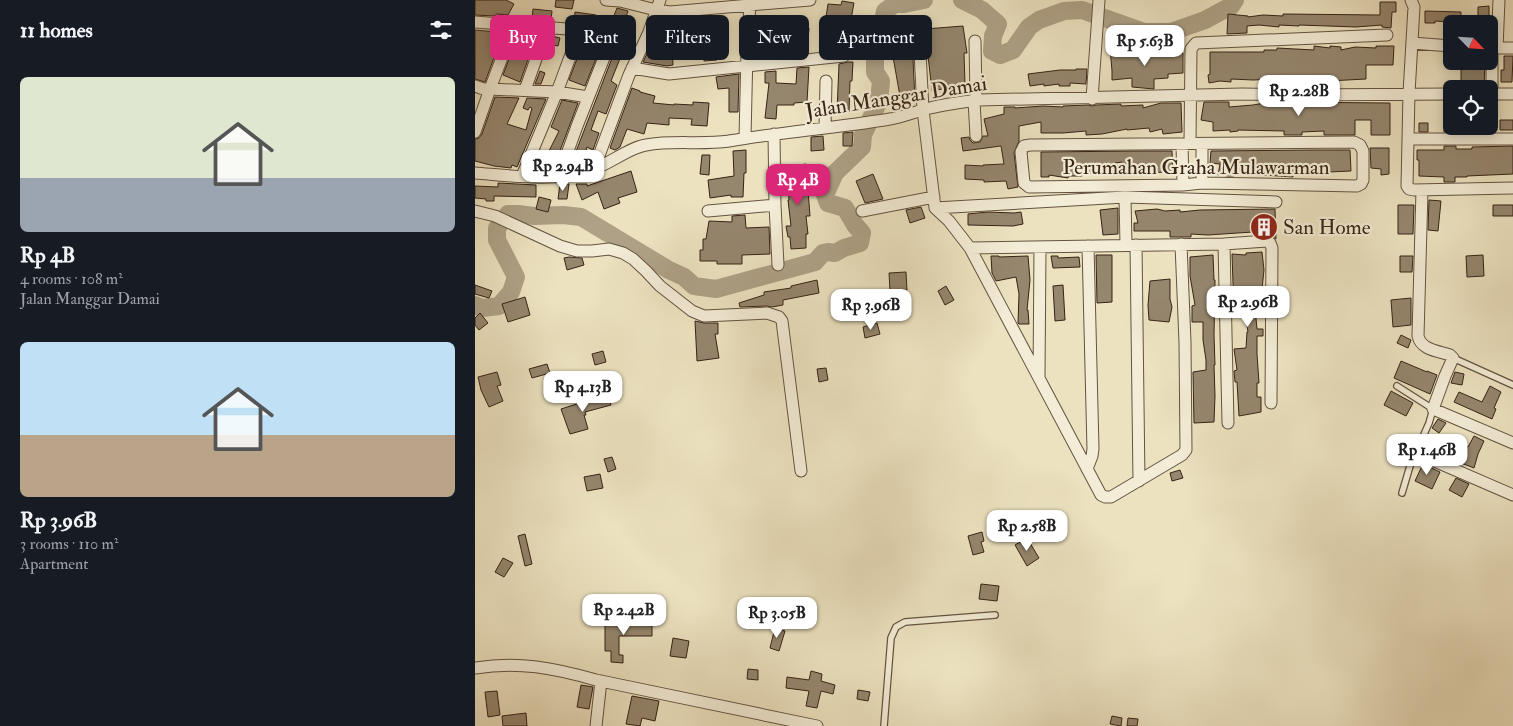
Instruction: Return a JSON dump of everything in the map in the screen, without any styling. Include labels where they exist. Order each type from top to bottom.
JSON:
[{"type":"street","points":[[606,0],[658,5],[670,12],[750,2],[810,0]]},
{"type":"street","points":[[1092,99],[1099,0]]},
{"type":"street","points":[[1411,0],[1414,7],[1409,93],[1407,186],[1409,189],[1422,190],[1513,188]]},
{"type":"street","points":[[1497,15],[1499,0]]},
{"type":"street","points":[[745,138],[750,2]]},
{"type":"street","points":[[594,169],[658,5]]},
{"type":"street","points":[[475,22],[490,24]]},
{"type":"street","name":"Perumahan Graha Mulawarman","points":[[1186,144],[1191,96],[1191,49],[1196,44],[1387,35]]},
{"type":"street","points":[[975,41],[976,136]]},
{"type":"street","points":[[1412,43],[1443,45]]},
{"type":"street","points":[[1498,48],[1513,48]]},
{"type":"street","points":[[632,68],[669,74],[819,59]]},
{"type":"street","points":[[475,132],[501,60]]},
{"type":"street","points":[[525,90],[536,60]]},
{"type":"street","points":[[522,176],[569,60]]},
{"type":"street","points":[[559,176],[603,60]]},
{"type":"street","points":[[920,60],[923,110],[934,202],[970,248],[1101,495],[1105,497],[1111,497],[1139,481],[1186,450],[1181,244]]},
{"type":"street","points":[[825,127],[826,82]]},
{"type":"street","points":[[475,86],[483,89],[557,92],[588,97]]},
{"type":"street","name":"Jalan Manggar Damai","points":[[475,173],[522,176],[572,176],[594,169],[645,145],[669,142],[710,143],[891,119],[923,110],[975,100],[1443,94]]},
{"type":"street","points":[[1498,94],[1513,94]]},
{"type":"street","points":[[773,134],[778,265]]},
{"type":"street","points":[[1409,138],[1513,139]]},
{"type":"street","name":"Perumahan Graha Mulawarman","points":[[1354,142],[1363,151],[1363,180],[1357,186],[1202,183],[1183,185],[1029,187],[1024,183],[1021,152],[1024,146],[1202,144],[1354,142]]},
{"type":"street","points":[[1183,185],[1186,144]]},
{"type":"street","points":[[1202,144],[1202,183]]},
{"type":"street","points":[[1422,190],[1418,336],[1423,346],[1450,355],[1453,358],[1433,409],[1513,443]]},
{"type":"street","points":[[1125,197],[1131,245],[1139,481]]},
{"type":"street","points":[[862,211],[934,202],[1125,197],[1276,202]]},
{"type":"street","points":[[708,211],[775,206]]},
{"type":"street","points":[[475,211],[495,216],[560,246],[592,251],[609,248],[623,253],[647,271],[660,286],[698,314],[704,316],[767,313],[779,317],[782,321],[801,471]]},
{"type":"street","points":[[970,248],[1224,244],[1267,241],[1272,248],[1271,403]]},
{"type":"street","points":[[1224,244],[1228,423]]},
{"type":"street","points":[[1087,469],[1093,456],[1088,246]]},
{"type":"street","points":[[1039,380],[1040,247]]},
{"type":"street","points":[[1416,453],[1513,496]]},
{"type":"street","points":[[475,668],[496,665],[526,665],[817,726]]},
{"type":"street","points":[[596,726],[601,681]]},
{"type":"lane","points":[[1453,358],[1513,385]]},
{"type":"lane","points":[[1397,386],[1433,409],[1402,493]]},
{"type":"lane","points":[[884,726],[891,638],[896,627],[905,622],[995,615]]},
{"type":"building","points":[[475,0],[506,0],[514,4],[508,15],[475,15]]},
{"type":"building","points":[[556,0],[574,0],[572,9],[555,7]]},
{"type":"building","points":[[842,1],[854,3],[852,15],[826,15],[828,4],[841,5]]},
{"type":"building","points":[[1380,2],[1396,2],[1396,12],[1392,12],[1391,28],[1382,27],[1382,25],[1356,27],[1279,25],[1279,27],[1259,25],[1247,26],[1247,33],[1227,34],[1228,14],[1248,17],[1263,15],[1283,16],[1283,14],[1380,15]]},
{"type":"building","points":[[1489,6],[1489,15],[1478,15],[1478,7]]},
{"type":"building","points":[[617,8],[628,11],[627,15],[614,15]]},
{"type":"building","points":[[533,9],[552,11],[552,15],[532,15]]},
{"type":"building","points":[[1425,11],[1461,12],[1461,15],[1443,15],[1443,22],[1425,23]]},
{"type":"building","points":[[575,12],[596,15],[575,15]]},
{"type":"building","points":[[963,26],[967,53],[964,53],[965,85],[947,86],[947,88],[932,91],[928,60],[932,60],[932,28]]},
{"type":"building","points":[[475,30],[490,31],[490,60],[493,60],[485,82],[475,79]]},
{"type":"building","points":[[555,37],[560,38],[558,46],[555,45]]},
{"type":"building","points":[[1120,46],[1121,55],[1183,53],[1183,73],[1168,74],[1168,78],[1154,79],[1154,89],[1132,87],[1132,78],[1112,80],[1110,47]]},
{"type":"building","points":[[1314,46],[1341,47],[1341,50],[1355,47],[1376,48],[1376,46],[1394,46],[1393,65],[1366,65],[1366,79],[1309,82],[1309,86],[1301,86],[1301,79],[1285,80],[1285,82],[1276,81],[1276,79],[1231,79],[1231,82],[1209,83],[1210,52],[1264,52],[1264,50],[1277,50],[1277,48],[1314,50]]},
{"type":"building","points":[[646,56],[646,60],[673,60],[673,65],[667,66],[643,62]]},
{"type":"building","points":[[1504,56],[1513,56],[1512,82],[1501,82],[1501,70],[1504,70]]},
{"type":"building","points":[[509,60],[528,60],[520,82],[503,75]]},
{"type":"building","points":[[577,60],[595,60],[585,86],[569,80]]},
{"type":"building","points":[[611,60],[619,60],[611,81],[617,85],[606,114],[598,111],[591,130],[599,133],[593,150],[587,147],[581,165],[570,167]]},
{"type":"building","points":[[894,60],[913,60],[915,100],[901,102]]},
{"type":"building","points":[[853,62],[849,112],[837,112],[839,64]]},
{"type":"building","points":[[809,67],[807,102],[794,103],[794,105],[777,105],[776,119],[765,118],[769,83],[765,83],[765,72],[776,71],[776,83],[796,84],[797,68]]},
{"type":"building","points":[[1087,69],[1086,84],[1070,83],[1070,86],[1059,86],[1059,84],[1044,86],[1044,84],[1030,86],[1028,74]]},
{"type":"building","points":[[1461,70],[1485,70],[1484,80],[1461,80]]},
{"type":"building","points":[[540,71],[545,73],[541,84],[535,84]]},
{"type":"building","points":[[739,74],[738,112],[729,112],[729,88],[718,89],[716,77]]},
{"type":"building","points":[[632,88],[655,96],[653,103],[693,105],[693,102],[709,103],[707,126],[691,125],[692,119],[669,118],[669,125],[647,123],[644,134],[627,129],[620,147],[615,150],[610,148]]},
{"type":"building","points":[[495,97],[519,98],[507,124],[526,130],[532,108],[530,107],[528,110],[523,108],[527,98],[546,99],[517,167],[512,165],[511,168],[494,166],[475,161],[475,139],[479,138],[482,134]]},
{"type":"building","points":[[562,100],[578,103],[553,169],[546,170],[534,166],[540,151],[548,153],[559,131],[551,127]]},
{"type":"building","points":[[1204,102],[1229,102],[1229,107],[1265,102],[1390,103],[1390,135],[1371,135],[1371,120],[1355,120],[1355,135],[1324,135],[1324,131],[1302,132],[1302,135],[1284,135],[1284,131],[1213,131],[1213,122],[1201,120]]},
{"type":"building","points":[[1161,103],[1181,103],[1182,132],[1163,134],[1162,129],[1150,132],[1149,128],[1086,135],[1086,131],[1041,133],[1041,122],[1019,126],[1019,141],[1014,153],[1018,187],[1008,189],[1006,181],[984,182],[984,180],[965,179],[965,165],[1004,164],[1001,146],[963,151],[961,138],[969,137],[973,143],[980,142],[983,136],[988,136],[984,119],[1004,114],[1004,107],[1063,107],[1121,104],[1121,106],[1143,105],[1143,108]]},
{"type":"building","points":[[1500,120],[1513,120],[1513,130],[1500,130]]},
{"type":"building","points":[[1419,123],[1428,123],[1428,132],[1419,132]]},
{"type":"building","points":[[853,132],[852,146],[843,146],[843,133]]},
{"type":"building","points":[[823,136],[824,150],[811,151],[811,137]]},
{"type":"building","points":[[1444,146],[1456,146],[1456,149],[1472,149],[1472,147],[1513,146],[1513,174],[1455,177],[1455,182],[1444,182],[1444,177],[1419,176],[1417,150],[1444,150]]},
{"type":"building","points":[[1370,148],[1389,148],[1389,174],[1381,175],[1381,169],[1371,168]]},
{"type":"building","points":[[746,150],[743,197],[731,197],[731,195],[710,198],[708,180],[734,176],[733,151]]},
{"type":"building","points":[[1350,150],[1351,171],[1329,172],[1328,175],[1293,174],[1293,177],[1235,173],[1234,176],[1218,175],[1220,164],[1210,163],[1211,151]]},
{"type":"building","points":[[1172,151],[1173,172],[1126,175],[1122,162],[1115,163],[1116,175],[1082,173],[1082,176],[1069,176],[1068,178],[1049,175],[1049,177],[1041,177],[1041,152]]},
{"type":"building","points":[[702,155],[710,155],[709,175],[700,174]]},
{"type":"building","points":[[806,164],[810,216],[806,216],[808,234],[806,234],[806,248],[791,249],[790,237],[788,237],[786,226],[791,226],[788,200],[788,184],[790,184],[788,167]]},
{"type":"building","points":[[631,171],[637,192],[618,198],[620,203],[604,209],[598,192],[582,200],[576,184],[587,184],[587,186]]},
{"type":"building","points":[[873,174],[883,199],[865,203],[856,181]]},
{"type":"building","points":[[498,183],[536,185],[536,197],[494,196],[494,201],[475,198],[475,186],[498,187]]},
{"type":"building","points":[[560,184],[569,184],[567,199],[558,199]]},
{"type":"building","points":[[539,197],[551,200],[548,212],[536,209]]},
{"type":"building","points":[[1429,200],[1441,201],[1438,231],[1428,230]]},
{"type":"building","points":[[1398,205],[1414,205],[1413,234],[1398,234]]},
{"type":"building","points":[[1493,205],[1513,205],[1513,216],[1493,216]]},
{"type":"building","points":[[921,207],[925,218],[910,223],[906,210]]},
{"type":"building","points":[[1118,208],[1118,234],[1103,235],[1100,210]]},
{"type":"building","points":[[1157,209],[1165,211],[1180,210],[1180,212],[1275,209],[1276,239],[1268,234],[1268,231],[1208,235],[1191,234],[1191,237],[1170,237],[1170,231],[1134,231],[1134,223],[1138,223],[1135,211]]},
{"type":"building","points":[[1021,212],[1023,224],[1013,226],[968,225],[968,214]]},
{"type":"building","points":[[745,215],[746,228],[769,227],[770,254],[742,255],[742,264],[717,264],[717,261],[700,261],[700,250],[703,250],[703,239],[706,239],[709,221],[732,222],[732,216]]},
{"type":"building","points":[[1262,252],[1264,270],[1261,299],[1257,299],[1258,308],[1255,308],[1257,329],[1263,329],[1263,336],[1257,336],[1259,383],[1257,383],[1257,397],[1261,397],[1261,412],[1239,416],[1237,382],[1235,382],[1234,371],[1237,370],[1234,349],[1246,348],[1248,332],[1245,312],[1234,313],[1232,254],[1246,255],[1246,253]]},
{"type":"building","points":[[1096,255],[1112,255],[1112,302],[1097,303]]},
{"type":"building","points":[[1213,255],[1215,280],[1214,422],[1194,423],[1193,372],[1206,370],[1206,360],[1203,322],[1192,322],[1192,306],[1195,305],[1190,276],[1190,257]]},
{"type":"building","points":[[1483,255],[1484,276],[1467,277],[1466,256]]},
{"type":"building","points":[[991,256],[1028,256],[1030,280],[1027,310],[1029,324],[1018,323],[1019,294],[1016,277],[996,281],[992,273]]},
{"type":"building","points":[[1051,256],[1058,256],[1058,258],[1079,257],[1080,267],[1053,268]]},
{"type":"building","points":[[1400,256],[1413,256],[1412,272],[1400,272]]},
{"type":"building","points":[[564,258],[582,258],[584,265],[567,270]]},
{"type":"building","points":[[906,272],[907,290],[890,291],[889,273]]},
{"type":"building","points":[[1170,279],[1172,307],[1169,322],[1149,320],[1150,281]]},
{"type":"building","points":[[817,280],[819,293],[783,300],[783,305],[772,307],[740,307],[739,303],[764,295],[764,292],[791,288],[791,286]]},
{"type":"building","points":[[475,285],[492,291],[489,298],[475,294]]},
{"type":"building","points":[[1063,285],[1065,320],[1055,321],[1053,286]]},
{"type":"building","points":[[946,286],[954,300],[945,305],[938,291]]},
{"type":"building","points":[[525,297],[530,315],[508,322],[502,304]]},
{"type":"building","points":[[1411,298],[1411,325],[1393,327],[1391,300]]},
{"type":"building","points":[[480,313],[488,323],[479,330],[475,325],[475,318]]},
{"type":"building","points":[[695,321],[718,323],[718,334],[715,334],[719,358],[697,361]]},
{"type":"building","points":[[877,323],[880,334],[865,338],[863,327]]},
{"type":"building","points":[[1401,335],[1411,340],[1408,348],[1397,343]]},
{"type":"building","points":[[603,351],[606,362],[595,365],[592,354]]},
{"type":"building","points":[[1401,361],[1437,375],[1430,394],[1394,378]]},
{"type":"building","points":[[547,364],[550,373],[532,378],[529,369]]},
{"type":"building","points":[[826,368],[828,380],[819,382],[817,369]]},
{"type":"building","points":[[497,372],[501,385],[497,386],[503,401],[489,407],[481,390],[478,377]]},
{"type":"building","points":[[1455,372],[1464,374],[1462,385],[1451,383]]},
{"type":"building","points":[[1490,386],[1501,392],[1494,408],[1496,409],[1492,419],[1454,402],[1459,392],[1482,402]]},
{"type":"building","points":[[1391,391],[1413,403],[1406,416],[1384,405]]},
{"type":"building","points":[[608,394],[611,405],[585,412],[586,415],[584,415],[588,429],[570,434],[561,409]]},
{"type":"building","points":[[1438,419],[1446,423],[1439,433],[1432,428]]},
{"type":"building","points":[[1436,435],[1468,447],[1474,436],[1484,441],[1474,468],[1430,451]]},
{"type":"building","points":[[612,457],[616,469],[608,472],[604,459]]},
{"type":"building","points":[[1423,464],[1440,472],[1432,489],[1415,481]]},
{"type":"building","points":[[1180,470],[1183,478],[1172,481],[1170,473]]},
{"type":"building","points":[[600,474],[603,488],[587,491],[584,477]]},
{"type":"building","points":[[1456,478],[1469,484],[1462,497],[1449,490]]},
{"type":"building","points":[[982,532],[984,541],[981,542],[984,552],[973,555],[968,536]]},
{"type":"building","points":[[525,534],[532,564],[525,566],[518,536]]},
{"type":"building","points":[[1027,538],[1039,558],[1027,566],[1015,545]]},
{"type":"building","points":[[503,558],[513,563],[504,577],[495,572]]},
{"type":"building","points":[[981,584],[999,586],[997,601],[979,599]]},
{"type":"building","points":[[772,611],[775,624],[759,627],[756,615]]},
{"type":"building","points":[[652,622],[652,636],[619,636],[619,655],[623,655],[623,663],[611,662],[611,651],[605,651],[605,623]]},
{"type":"building","points":[[775,628],[785,631],[779,651],[770,648]]},
{"type":"building","points":[[673,638],[689,641],[686,658],[670,656]]},
{"type":"building","points":[[748,669],[758,670],[758,680],[747,679]]},
{"type":"building","points":[[811,671],[822,674],[821,681],[835,685],[833,694],[821,691],[817,708],[806,706],[809,691],[786,688],[787,677],[809,680]]},
{"type":"building","points":[[581,685],[593,687],[589,709],[577,707]]},
{"type":"building","points":[[858,690],[870,692],[868,701],[857,699]]},
{"type":"building","points":[[497,691],[500,715],[488,717],[485,692]]},
{"type":"building","points":[[632,696],[659,701],[655,721],[642,718],[640,726],[626,724]]},
{"type":"building","points":[[526,713],[527,726],[503,726],[502,716]]},
{"type":"building","points":[[1112,716],[1122,718],[1121,726],[1110,724]]},
{"type":"building","points":[[1128,718],[1138,719],[1137,726],[1127,726]]},
{"type":"waterway","points":[[475,305],[482,308],[499,306],[511,292],[516,277],[497,240],[497,228],[508,214],[581,217],[669,270],[684,277],[694,286],[716,289],[815,262],[823,253],[835,253],[860,243],[862,233],[845,208],[828,203],[825,195],[835,173],[862,147],[863,135],[879,101],[881,81],[875,72],[875,58],[885,11],[895,4],[924,0]]},
{"type":"waterway","points":[[962,0],[982,10],[998,24],[993,36],[992,51],[1000,55],[1013,50],[1029,27],[1039,20],[1064,11],[1082,10],[1144,32],[1171,32],[1205,20],[1231,6],[1235,0]]},
{"type":"place","name":"San Home","points":[[1264,227]]}]
